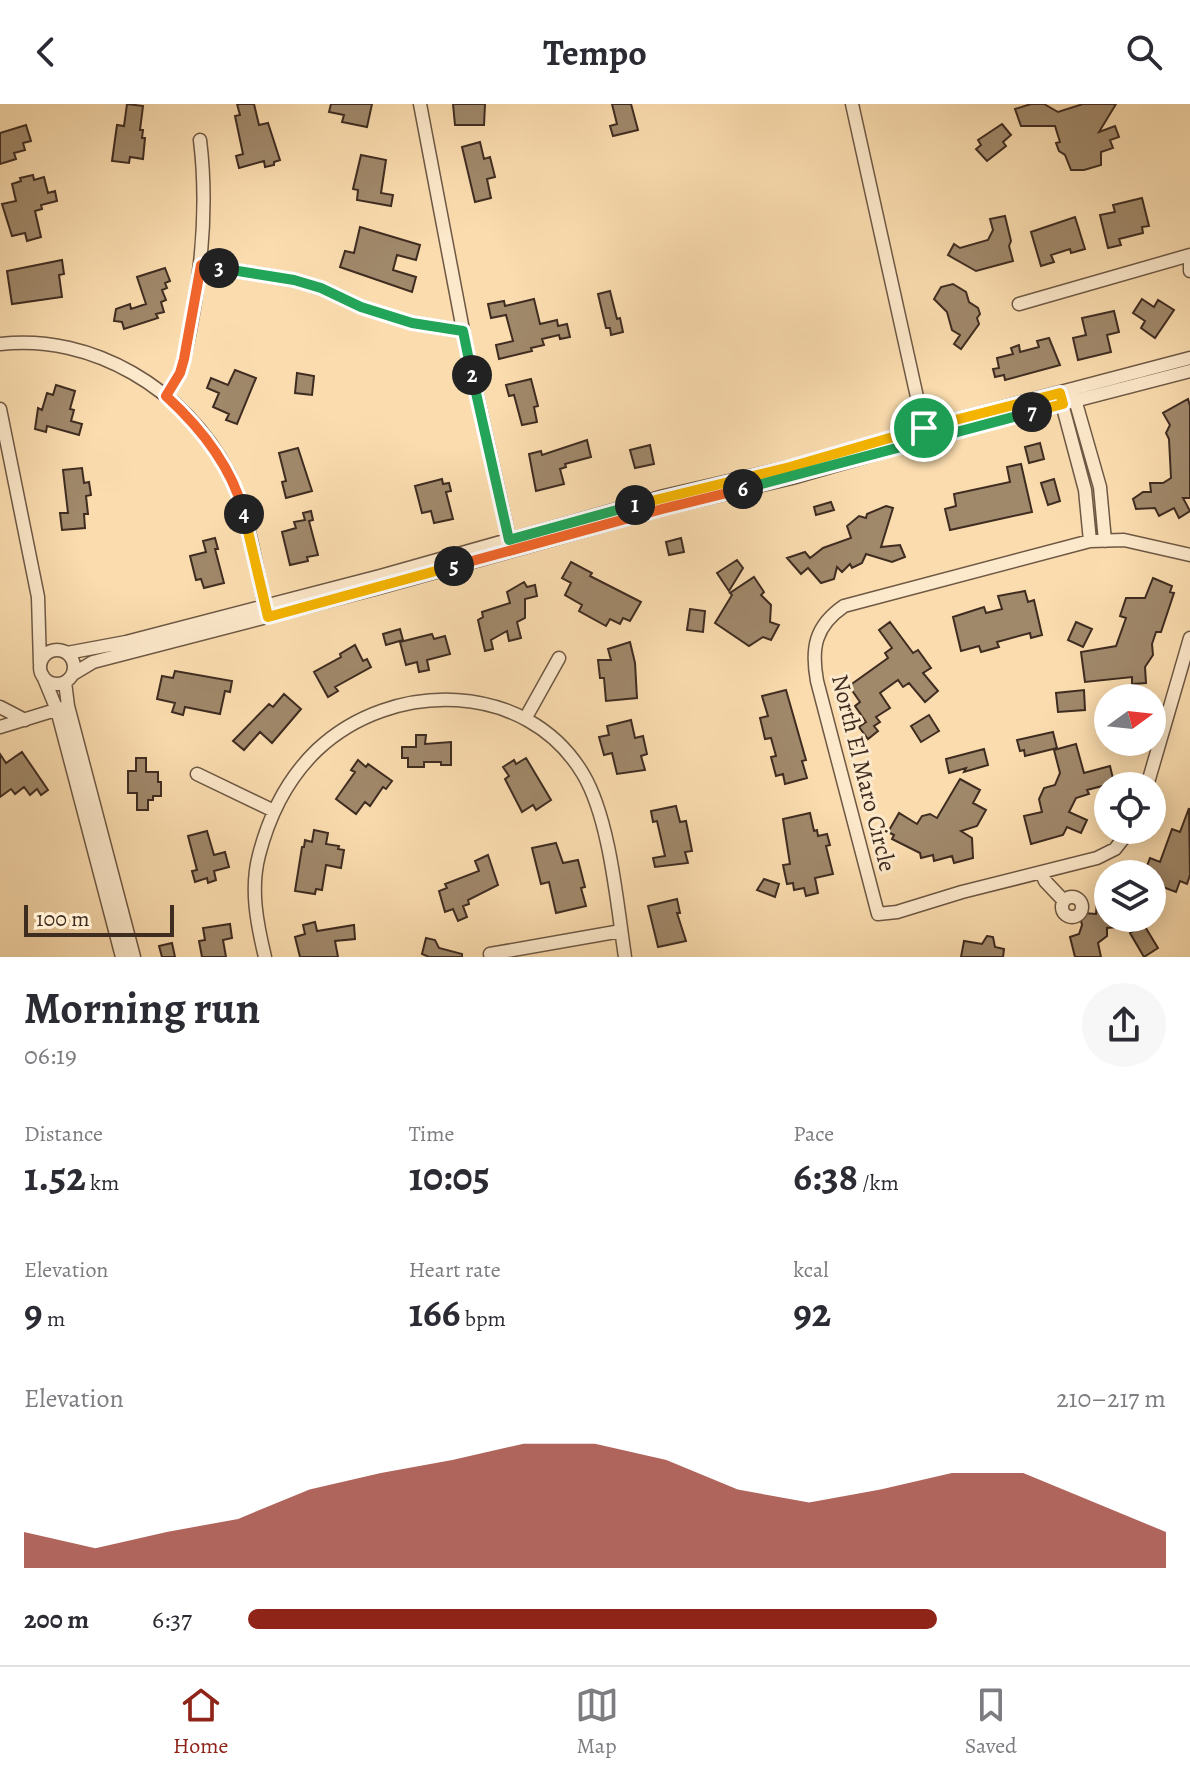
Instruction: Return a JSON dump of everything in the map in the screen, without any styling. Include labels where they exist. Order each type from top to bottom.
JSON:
[{"type":"street","points":[[420,104],[463,331],[511,545]]},
{"type":"street","points":[[852,104],[925,434]]},
{"type":"street","points":[[166,396],[180,373],[184,359],[201,265],[200,140]]},
{"type":"street","points":[[1019,304],[1190,258],[1190,271]]},
{"type":"street","points":[[201,265],[294,280],[321,288],[361,307],[412,323],[463,331]]},
{"type":"street","points":[[0,344],[37,343],[96,355],[123,367],[166,396],[191,419],[228,473],[242,508],[267,611]]},
{"type":"street","points":[[1068,397],[1190,358]]},
{"type":"street","points":[[41,670],[50,683],[69,678],[93,662],[267,611],[511,545],[792,478],[925,434],[1068,397],[1190,371]]},
{"type":"street","points":[[1068,397],[1100,487],[1105,541]]},
{"type":"street","points":[[1068,397],[1085,490],[1090,541]]},
{"type":"street","points":[[0,409],[38,597],[41,670],[62,708],[134,957]]},
{"type":"street","name":"North El Maro Circle","points":[[1119,844],[1097,858],[897,912],[878,914],[817,681],[814,662],[816,641],[828,617],[844,606],[1090,541],[1147,543],[1190,555]]},
{"type":"street","points":[[41,670],[46,654],[126,642],[267,611]]},
{"type":"street","points":[[39,622],[47,638],[73,663],[62,708],[122,957]]},
{"type":"street","points":[[1151,772],[1190,638]]},
{"type":"street","points":[[525,719],[559,658]]},
{"type":"street","points":[[265,957],[254,900],[258,857],[274,811],[302,767],[319,748],[363,718],[411,701],[456,699],[492,705],[525,719],[561,747],[582,772],[605,833],[625,957]]},
{"type":"street","points":[[0,707],[25,720]]},
{"type":"street","points":[[0,727],[62,708]]},
{"type":"street","points":[[197,774],[274,811]]},
{"type":"street","points":[[1042,873],[1049,875],[1067,899]]},
{"type":"street","points":[[490,954],[621,931]]},
{"type":"building","points":[[127,104],[143,106],[140,130],[143,130],[142,138],[145,138],[143,159],[130,157],[129,163],[112,161],[117,125],[124,126]]},
{"type":"building","points":[[237,104],[254,104],[259,125],[268,123],[280,160],[274,165],[265,167],[264,161],[239,168],[236,156],[243,154],[235,116],[240,115]]},
{"type":"building","points":[[331,104],[372,104],[367,127],[342,122],[344,115],[329,112]]},
{"type":"building","points":[[453,104],[485,104],[484,125],[455,125]]},
{"type":"building","points":[[612,104],[631,104],[638,130],[613,136],[610,126],[617,124]]},
{"type":"building","points":[[1044,104],[1058,112],[1083,104],[1116,104],[1099,132],[1115,126],[1119,137],[1110,140],[1113,148],[1101,152],[1101,165],[1071,170],[1056,143],[1060,142],[1055,126],[1021,126],[1015,109]]},
{"type":"building","points":[[1002,124],[1011,135],[1003,142],[1006,146],[987,161],[976,149],[981,145],[978,140]]},
{"type":"building","points":[[26,125],[31,141],[23,143],[25,150],[14,153],[16,159],[0,164],[0,133]]},
{"type":"building","points":[[480,142],[484,159],[490,157],[495,177],[487,179],[491,198],[475,202],[462,147]]},
{"type":"building","points":[[361,155],[386,160],[381,193],[393,195],[391,206],[357,200],[358,190],[353,189]]},
{"type":"building","points":[[33,175],[34,180],[44,177],[48,193],[55,191],[57,201],[41,205],[42,209],[35,211],[41,237],[27,241],[25,233],[12,236],[2,204],[16,201],[12,184]]},
{"type":"building","points":[[1142,198],[1149,226],[1142,227],[1143,233],[1119,239],[1121,245],[1108,248],[1100,215],[1115,212],[1113,205]]},
{"type":"building","points":[[1005,216],[1013,261],[976,271],[948,255],[954,244],[960,248],[988,240],[993,230],[990,219]]},
{"type":"building","points":[[1075,217],[1085,249],[1071,253],[1070,249],[1051,255],[1054,262],[1041,266],[1031,232]]},
{"type":"building","points":[[360,227],[420,245],[416,260],[397,255],[393,270],[416,277],[412,292],[340,267],[345,251],[354,253]]},
{"type":"building","points":[[62,260],[64,274],[59,275],[62,297],[12,304],[7,271]]},
{"type":"building","points":[[165,268],[170,281],[165,283],[167,288],[162,290],[166,300],[161,302],[164,312],[156,314],[158,318],[124,329],[122,322],[114,321],[116,309],[130,304],[131,309],[146,304],[137,277]]},
{"type":"building","points":[[953,284],[966,292],[969,302],[978,308],[980,314],[977,318],[979,324],[961,349],[954,344],[960,335],[952,330],[947,312],[934,299],[941,287]]},
{"type":"building","points":[[610,291],[623,332],[611,335],[610,328],[606,328],[598,294]]},
{"type":"building","points":[[534,299],[540,324],[557,320],[558,326],[567,324],[570,337],[560,339],[559,335],[542,339],[544,345],[531,348],[532,351],[499,359],[496,345],[513,341],[506,315],[491,318],[488,304],[504,301],[505,306]]},
{"type":"building","points":[[1142,299],[1154,307],[1158,300],[1174,310],[1155,338],[1141,328],[1145,321],[1133,313]]},
{"type":"building","points":[[1114,311],[1119,332],[1107,335],[1111,352],[1078,360],[1073,338],[1086,335],[1082,318]]},
{"type":"building","points":[[1049,338],[1060,365],[1005,380],[1004,375],[995,377],[993,369],[999,368],[997,358],[1013,354],[1011,348],[1019,345],[1020,352],[1039,347],[1037,341]]},
{"type":"building","points":[[235,370],[256,378],[237,424],[226,420],[229,414],[213,407],[219,393],[207,388],[211,378],[228,385]]},
{"type":"building","points":[[297,373],[314,376],[312,395],[295,393]]},
{"type":"building","points":[[531,379],[538,406],[534,407],[537,422],[522,425],[514,395],[509,396],[506,385]]},
{"type":"building","points":[[56,385],[75,391],[70,409],[74,410],[71,421],[82,424],[79,435],[47,426],[46,432],[35,429],[38,408],[42,410],[47,393],[53,395]]},
{"type":"building","points":[[1188,399],[1190,498],[1183,498],[1190,511],[1179,518],[1174,508],[1159,516],[1155,508],[1136,509],[1133,499],[1143,492],[1151,492],[1150,483],[1163,483],[1171,478],[1166,433],[1170,425],[1163,413]]},
{"type":"building","points":[[587,440],[591,457],[565,464],[566,467],[560,469],[564,484],[536,491],[529,454],[541,451],[542,455]]},
{"type":"building","points":[[1040,443],[1044,459],[1029,463],[1025,447]]},
{"type":"building","points":[[650,445],[654,464],[635,468],[630,450]]},
{"type":"building","points":[[298,448],[312,491],[286,498],[282,482],[286,481],[279,453]]},
{"type":"building","points":[[1021,464],[1032,512],[950,530],[945,509],[956,506],[954,494],[1010,482],[1007,467]]},
{"type":"building","points":[[82,468],[84,483],[89,482],[91,495],[86,496],[88,514],[84,514],[85,528],[62,530],[60,513],[68,513],[63,470]]},
{"type":"building","points":[[442,479],[443,484],[449,483],[451,491],[446,492],[453,519],[434,523],[431,511],[422,513],[415,486]]},
{"type":"building","points":[[1054,479],[1060,501],[1048,505],[1041,483]]},
{"type":"building","points":[[831,502],[834,510],[816,515],[814,507]]},
{"type":"building","points":[[886,506],[893,508],[881,547],[900,545],[905,557],[892,562],[866,554],[862,563],[852,568],[850,564],[842,572],[837,567],[834,579],[821,583],[808,568],[801,574],[787,558],[805,552],[810,558],[823,548],[851,538],[847,526],[859,516],[866,518],[867,514]]},
{"type":"building","points":[[311,511],[313,520],[309,521],[318,555],[290,565],[282,532],[296,528],[294,522],[305,520],[303,513]]},
{"type":"building","points":[[215,538],[224,583],[204,588],[201,579],[196,580],[190,556],[206,552],[203,541]]},
{"type":"building","points":[[681,538],[684,552],[669,555],[666,542]]},
{"type":"building","points":[[737,560],[743,568],[729,591],[717,573]]},
{"type":"building","points":[[571,562],[592,573],[590,576],[641,602],[630,621],[623,618],[620,624],[610,619],[606,626],[579,611],[582,605],[565,595],[571,583],[562,578]]},
{"type":"building","points":[[754,577],[764,592],[761,595],[771,605],[770,622],[779,625],[771,640],[763,637],[749,646],[715,623],[732,595],[730,593]]},
{"type":"building","points":[[1153,578],[1172,586],[1170,592],[1174,593],[1161,632],[1156,632],[1152,644],[1153,655],[1145,667],[1146,683],[1132,684],[1132,677],[1085,682],[1081,652],[1116,646],[1126,618],[1120,616],[1126,598],[1145,598]]},
{"type":"building","points":[[524,582],[527,587],[535,585],[537,596],[525,599],[525,618],[517,622],[521,638],[509,641],[507,631],[491,640],[493,649],[485,651],[478,620],[483,617],[482,612],[510,603],[507,592]]},
{"type":"building","points":[[1025,591],[1028,602],[1034,600],[1042,635],[1031,638],[1030,633],[997,642],[999,647],[981,652],[979,646],[961,651],[953,617],[984,607],[986,613],[1002,609],[998,596]]},
{"type":"building","points":[[690,609],[705,611],[703,632],[687,630]]},
{"type":"building","points":[[890,622],[913,653],[918,650],[931,668],[923,673],[938,691],[925,702],[909,683],[903,687],[898,680],[880,693],[890,708],[876,717],[880,722],[874,726],[878,731],[868,739],[859,727],[866,722],[855,706],[860,702],[849,686],[888,658],[885,653],[892,648],[879,630]]},
{"type":"building","points":[[1076,622],[1092,629],[1083,647],[1068,640]]},
{"type":"building","points":[[400,629],[403,640],[386,645],[383,634]]},
{"type":"building","points":[[432,634],[434,639],[445,636],[450,654],[427,660],[429,670],[419,672],[417,662],[406,665],[400,642]]},
{"type":"building","points":[[630,642],[637,698],[606,701],[604,678],[600,678],[598,660],[611,660],[608,649]]},
{"type":"building","points":[[355,645],[363,661],[367,659],[371,667],[335,687],[338,691],[328,697],[314,672]]},
{"type":"building","points":[[175,671],[232,681],[230,692],[225,691],[220,714],[185,707],[183,715],[172,712],[175,703],[157,699],[162,676],[173,678]]},
{"type":"building","points":[[786,690],[806,760],[802,761],[807,778],[785,784],[783,774],[776,776],[771,757],[776,756],[771,738],[765,739],[760,718],[768,716],[762,696]]},
{"type":"building","points":[[1084,690],[1085,710],[1058,712],[1056,693]]},
{"type":"building","points":[[284,694],[301,709],[272,743],[260,732],[244,750],[233,741],[269,704],[273,707]]},
{"type":"building","points":[[929,715],[939,731],[921,742],[911,726]]},
{"type":"building","points":[[631,720],[635,738],[643,736],[647,754],[641,756],[645,770],[617,774],[612,753],[604,755],[599,737],[609,735],[607,726]]},
{"type":"building","points":[[1053,732],[1057,748],[1025,756],[1024,750],[1020,751],[1017,740]]},
{"type":"building","points":[[416,735],[426,735],[425,744],[451,742],[451,765],[424,762],[424,767],[408,767],[408,758],[402,758],[402,747],[416,747]]},
{"type":"building","points":[[1076,744],[1084,773],[1110,766],[1111,772],[1094,772],[1094,788],[1087,790],[1089,794],[1076,798],[1069,812],[1087,820],[1081,833],[1067,827],[1063,835],[1031,844],[1024,816],[1042,812],[1039,799],[1044,788],[1055,785],[1060,773],[1054,750]]},
{"type":"building","points":[[984,749],[988,765],[949,773],[946,759]]},
{"type":"building","points":[[22,752],[48,790],[41,795],[37,789],[30,795],[24,787],[15,794],[11,789],[0,797],[0,754],[6,763]]},
{"type":"building","points":[[136,758],[146,758],[146,772],[158,772],[158,782],[161,782],[161,796],[148,800],[148,810],[137,810],[137,793],[128,793],[128,771],[136,771]]},
{"type":"building","points":[[526,758],[551,800],[536,810],[533,805],[522,812],[505,779],[509,776],[503,767],[514,760],[516,764]]},
{"type":"building","points":[[358,760],[392,781],[386,789],[383,787],[370,806],[365,802],[356,814],[336,799],[355,772],[351,770]]},
{"type":"building","points":[[960,779],[980,790],[973,803],[986,810],[977,826],[961,831],[972,838],[973,858],[954,863],[952,856],[934,861],[933,855],[921,858],[920,853],[892,839],[894,835],[888,832],[899,813],[917,824],[922,816],[930,814],[937,818]]},
{"type":"building","points":[[676,806],[680,822],[686,821],[692,851],[685,852],[688,863],[655,867],[653,858],[665,856],[657,821],[653,822],[651,811]]},
{"type":"building","points":[[1189,808],[1190,875],[1187,884],[1180,881],[1176,892],[1166,888],[1166,860],[1161,860],[1172,829],[1180,832]]},
{"type":"building","points":[[810,813],[818,836],[827,834],[830,845],[826,846],[833,874],[815,878],[818,893],[806,896],[804,888],[794,890],[793,883],[787,884],[783,865],[790,864],[783,819]]},
{"type":"building","points":[[314,830],[328,833],[326,844],[344,850],[341,868],[326,865],[322,890],[316,889],[315,894],[295,891],[302,847],[305,840],[312,842]]},
{"type":"building","points":[[207,831],[214,855],[225,852],[229,867],[214,871],[216,880],[208,883],[207,878],[195,882],[192,871],[197,870],[188,836]]},
{"type":"building","points":[[556,843],[563,863],[578,860],[586,906],[556,913],[549,882],[541,884],[532,848]]},
{"type":"building","points":[[488,855],[498,885],[468,900],[469,904],[463,906],[467,917],[458,921],[453,909],[445,912],[439,891],[447,888],[445,884],[479,871],[475,861]]},
{"type":"building","points":[[764,879],[779,884],[775,897],[757,890]]},
{"type":"building","points":[[677,899],[680,913],[677,913],[686,941],[658,947],[648,906]]},
{"type":"building","points":[[1094,914],[1094,932],[1107,932],[1107,936],[1098,943],[1101,957],[1075,957],[1070,937],[1079,934],[1082,925],[1080,916]]},
{"type":"building","points":[[315,922],[317,931],[354,925],[355,939],[335,941],[338,957],[300,957],[295,937],[305,934],[303,925]]},
{"type":"building","points":[[230,924],[232,938],[223,940],[226,957],[202,957],[199,941],[205,940],[203,928]]},
{"type":"building","points":[[1148,932],[1158,948],[1144,957],[1130,933]]},
{"type":"building","points":[[987,936],[993,937],[995,947],[1004,949],[1003,957],[961,957],[964,941],[982,944]]},
{"type":"building","points":[[426,938],[435,940],[439,948],[462,954],[462,957],[429,957],[422,954]]},
{"type":"building","points":[[172,943],[175,957],[162,957],[159,946]]},
{"type":"route","points":[[201,265],[294,280],[321,288],[361,307],[412,323],[463,331],[509,540],[664,496],[790,467],[924,428],[1060,393],[1063,404],[268,617],[242,508],[228,473],[191,419],[166,396],[180,373],[184,359],[201,265]]}]
